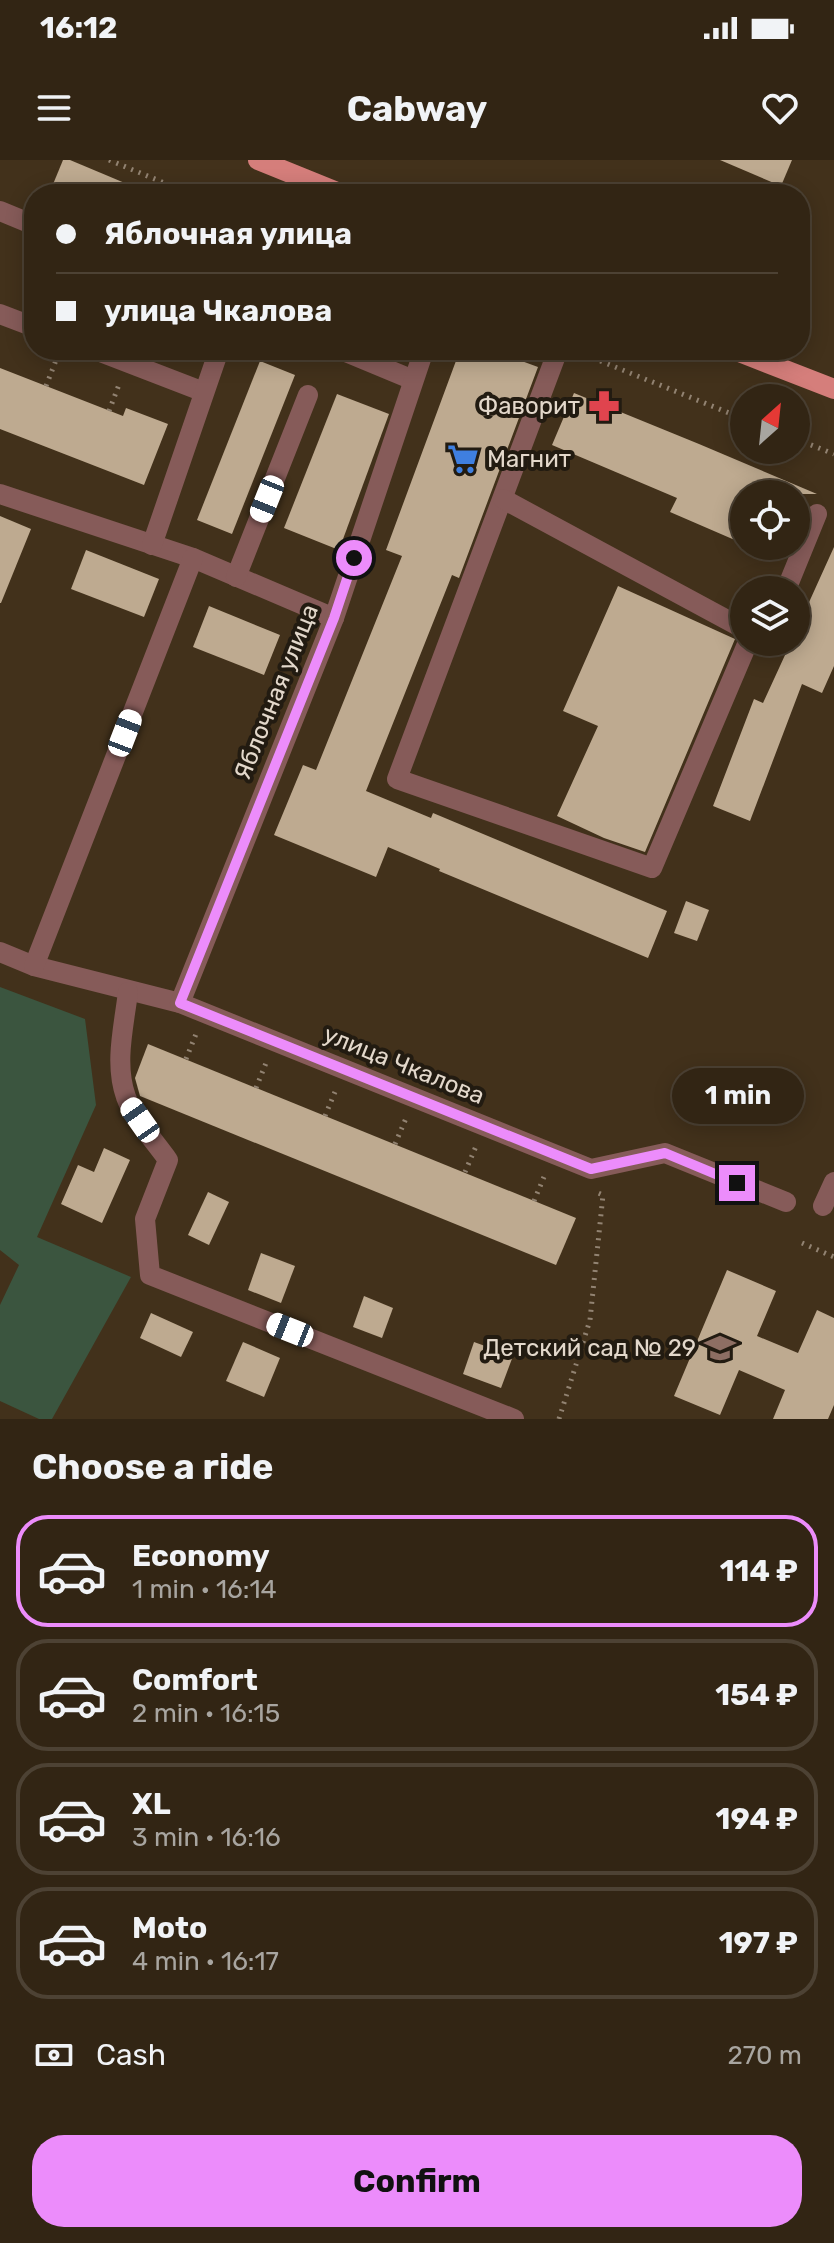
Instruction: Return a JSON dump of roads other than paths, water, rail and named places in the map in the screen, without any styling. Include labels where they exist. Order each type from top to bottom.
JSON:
[{"type":"main road","points":[[258,160],[317,184]]},
{"type":"main road","points":[[760,360],[834,389]]},
{"type":"street","points":[[0,211],[24,221]]},
{"type":"street","points":[[0,314],[24,323]]},
{"type":"street","points":[[121,360],[204,392]]},
{"type":"street","points":[[152,545],[215,360]]},
{"type":"street","points":[[365,360],[406,377]]},
{"type":"street","name":"Яблочная улица","points":[[180,1003],[334,618],[421,360]]},
{"type":"street","points":[[554,360],[397,779],[652,868],[742,656]]},
{"type":"street","points":[[236,577],[308,395]]},
{"type":"street","points":[[0,494],[193,558],[334,618]]},
{"type":"street","points":[[503,499],[730,621]]},
{"type":"street","points":[[792,576],[817,514]]},
{"type":"street","points":[[34,966],[193,558]]},
{"type":"street","name":"улица Чкалова","points":[[0,952],[34,966],[180,1003],[591,1169],[665,1153],[786,1202]]},
{"type":"street","points":[[128,992],[119,1066],[126,1100],[168,1160],[145,1219],[150,1275],[514,1419]]},
{"type":"street","points":[[823,1206],[834,1182]]},
{"type":"place","name":"Фаворит","points":[[604,406]]},
{"type":"place","name":"Магнит","points":[[463,459]]},
{"type":"place","name":"Детский сад № 29","points":[[720,1348]]}]
